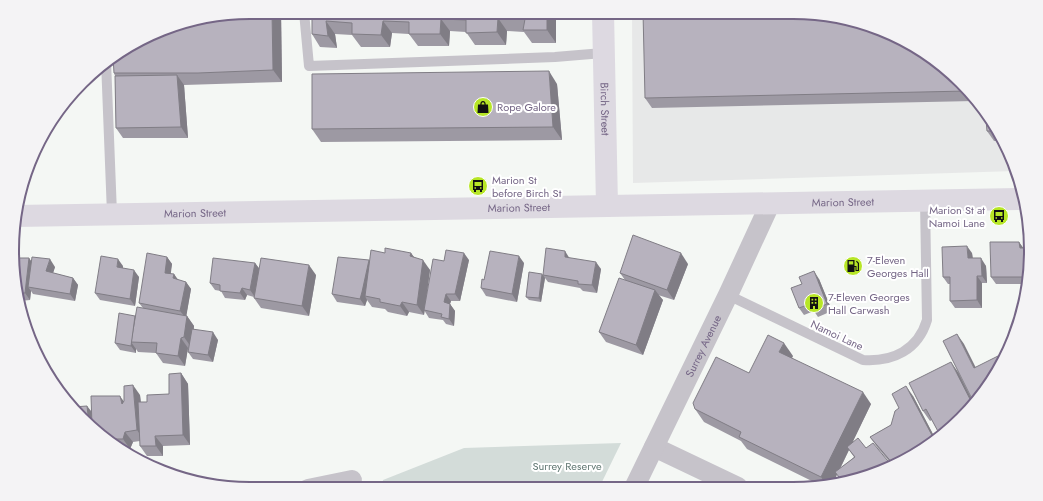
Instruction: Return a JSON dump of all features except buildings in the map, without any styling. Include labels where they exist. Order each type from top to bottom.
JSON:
[{"type":"main road","name":"Birch Street","points":[[603,19],[607,206]]},
{"type":"main road","name":"Marion Street","points":[[22,216],[926,202],[1018,199]]},
{"type":"street","name":"Surrey Avenue","points":[[637,482],[770,204]]},
{"type":"street","points":[[654,447],[728,482]]},
{"type":"street","points":[[342,482],[352,480]]},
{"type":"lane","points":[[305,19],[309,66],[555,57],[603,53]]},
{"type":"lane","points":[[106,70],[112,214]]},
{"type":"lane","name":"Namoi Lane","points":[[728,294],[862,360],[876,361],[889,359],[909,348],[918,340],[924,330],[927,320],[926,202]]},
{"type":"shaded area","points":[[632,19],[811,19],[945,76],[967,98],[985,122],[1000,148],[1010,171],[633,183]]},
{"type":"green space","name":"Surrey Reserve","points":[[621,443],[602,482],[383,482],[383,480],[464,448]]},
{"type":"place","name":"Rope Galore","points":[[483,107]]},
{"type":"place","name":"Marion St before Birch St","points":[[478,186]]},
{"type":"place","name":"Marion St at Namoi Lane","points":[[999,216]]},
{"type":"place","name":"7-Eleven Georges Hall","points":[[853,266]]},
{"type":"place","name":"7-Eleven Georges Hall Carwash","points":[[814,303]]}]
